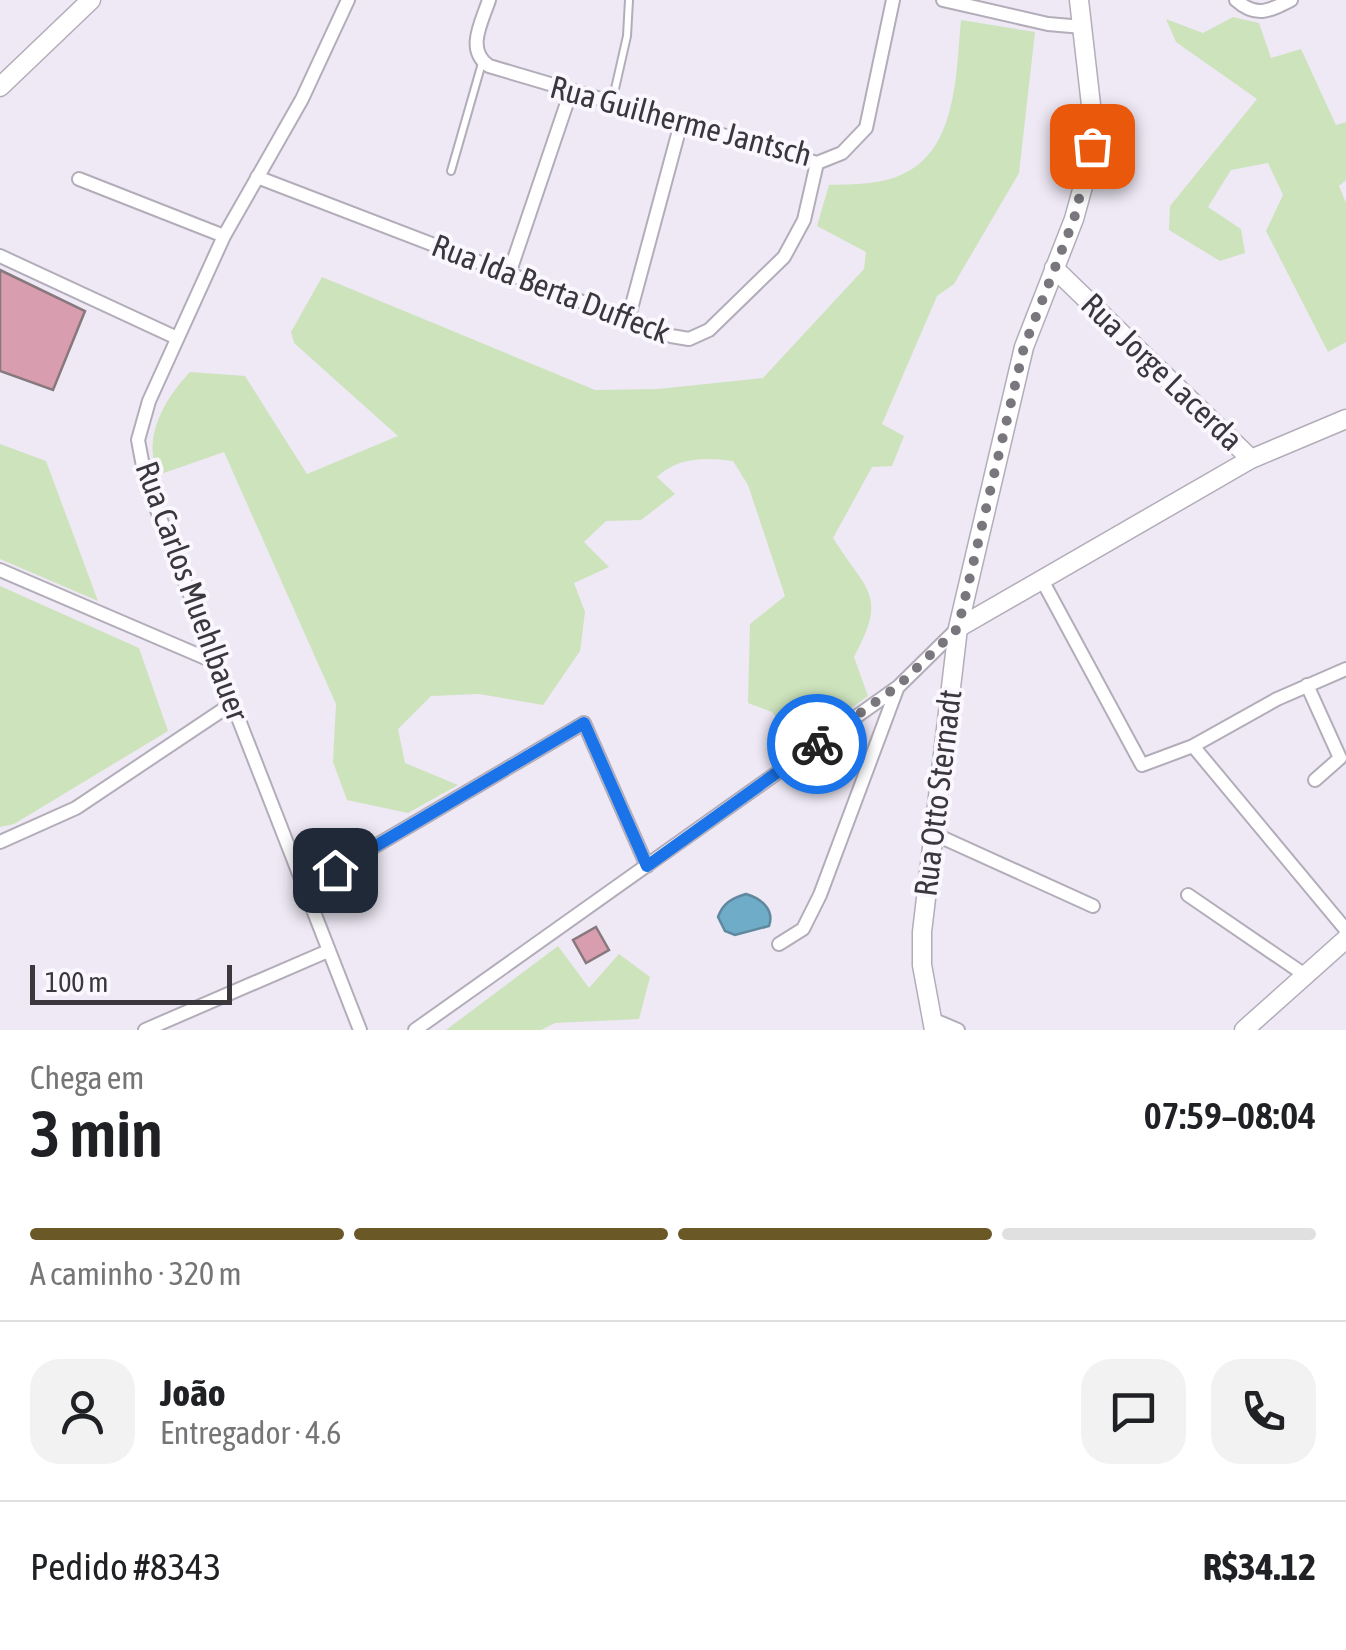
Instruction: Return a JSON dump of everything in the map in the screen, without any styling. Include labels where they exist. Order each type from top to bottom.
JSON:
[{"type":"main road","points":[[0,88],[91,0]]},
{"type":"main road","name":"Rua Jorge Lacerda","points":[[1079,0],[1092,128],[1090,161],[1074,219],[1054,268],[1251,460]]},
{"type":"main road","name":"Rua Otto Sternadt","points":[[933,1025],[922,950],[932,833],[958,628],[1024,347],[1054,268]]},
{"type":"main road","points":[[958,628],[1251,460],[1346,419]]},
{"type":"main road","points":[[1244,1030],[1346,938]]},
{"type":"street","name":"Rua Carlos Muehlbauer","points":[[348,0],[316,73],[224,236],[177,338],[140,426],[139,454],[146,482],[360,1030]]},
{"type":"street","points":[[482,62],[476,44],[490,0]]},
{"type":"street","name":"Rua Guilherme Jantsch","points":[[482,62],[816,162],[842,153],[866,128],[893,0]]},
{"type":"street","points":[[943,0],[1048,24],[1083,27]]},
{"type":"street","points":[[1236,0],[1246,9],[1266,12],[1291,0]]},
{"type":"street","points":[[509,274],[571,91]]},
{"type":"street","points":[[628,320],[682,123]]},
{"type":"street","name":"Rua Ida Berta Duffeck","points":[[256,178],[679,338],[699,336],[709,330],[792,248],[804,220],[816,162]]},
{"type":"street","points":[[79,179],[224,236]]},
{"type":"street","points":[[0,256],[177,338]]},
{"type":"street","points":[[0,570],[217,663]]},
{"type":"street","points":[[1042,580],[1142,765],[1193,746],[1307,685],[1346,669]]},
{"type":"street","points":[[415,1030],[898,686],[958,628]]},
{"type":"street","points":[[1307,685],[1340,758],[1315,780]]},
{"type":"street","points":[[779,944],[803,929],[820,895],[898,686]]},
{"type":"street","points":[[0,842],[88,801],[233,703]]},
{"type":"street","points":[[304,888],[584,723],[647,866]]},
{"type":"street","points":[[1193,746],[1346,930]]},
{"type":"street","points":[[932,833],[1094,906]]},
{"type":"street","points":[[1188,895],[1305,975]]},
{"type":"street","points":[[145,1030],[328,951]]},
{"type":"street","points":[[933,1025],[958,1030]]},
{"type":"lane","points":[[612,103],[629,0]]},
{"type":"lane","points":[[450,171],[482,62]]},
{"type":"green space","points":[[1233,17],[1259,23],[1271,58],[1301,49],[1336,125],[1346,122],[1346,180],[1339,186],[1346,203],[1346,342],[1328,352],[1266,231],[1283,195],[1268,163],[1231,170],[1208,207],[1241,229],[1245,253],[1220,261],[1169,230],[1170,206],[1257,99],[1176,42],[1166,19],[1203,33]]},
{"type":"green space","points":[[961,20],[1035,32],[1019,173],[954,284],[937,296],[882,424],[904,436],[892,466],[872,467],[833,538],[869,594],[870,619],[854,657],[868,696],[798,747],[772,712],[748,703],[750,624],[785,596],[748,485],[733,461],[692,460],[657,477],[675,494],[641,520],[606,521],[584,542],[609,567],[574,583],[585,612],[580,651],[543,705],[479,694],[431,696],[398,729],[405,763],[458,785],[408,813],[347,800],[333,762],[336,704],[224,452],[158,475],[154,433],[164,407],[181,383],[190,372],[245,376],[307,474],[398,436],[294,343],[291,332],[322,277],[595,390],[658,389],[763,378],[864,269],[866,252],[817,226],[829,185],[896,177],[922,161],[935,145],[951,105]]},
{"type":"green space","points":[[0,444],[46,461],[98,601],[0,559]]},
{"type":"green space","points":[[0,586],[139,648],[168,731],[14,824],[0,827]]},
{"type":"green space","points":[[558,946],[589,988],[619,954],[650,977],[639,1019],[555,1023],[541,1030],[446,1030]]},
{"type":"water","points":[[746,894],[765,905],[770,914],[769,926],[735,935],[725,931],[718,917],[720,912],[736,897]]},
{"type":"building","points":[[0,270],[85,311],[53,390],[0,371]]},
{"type":"building","points":[[596,927],[609,950],[586,963],[573,940]]},
{"type":"way so far","points":[[817,744],[898,686],[958,628],[1024,347],[1074,219],[1092,146]]},
{"type":"route","points":[[335,870],[584,723],[647,866],[817,744]]}]
